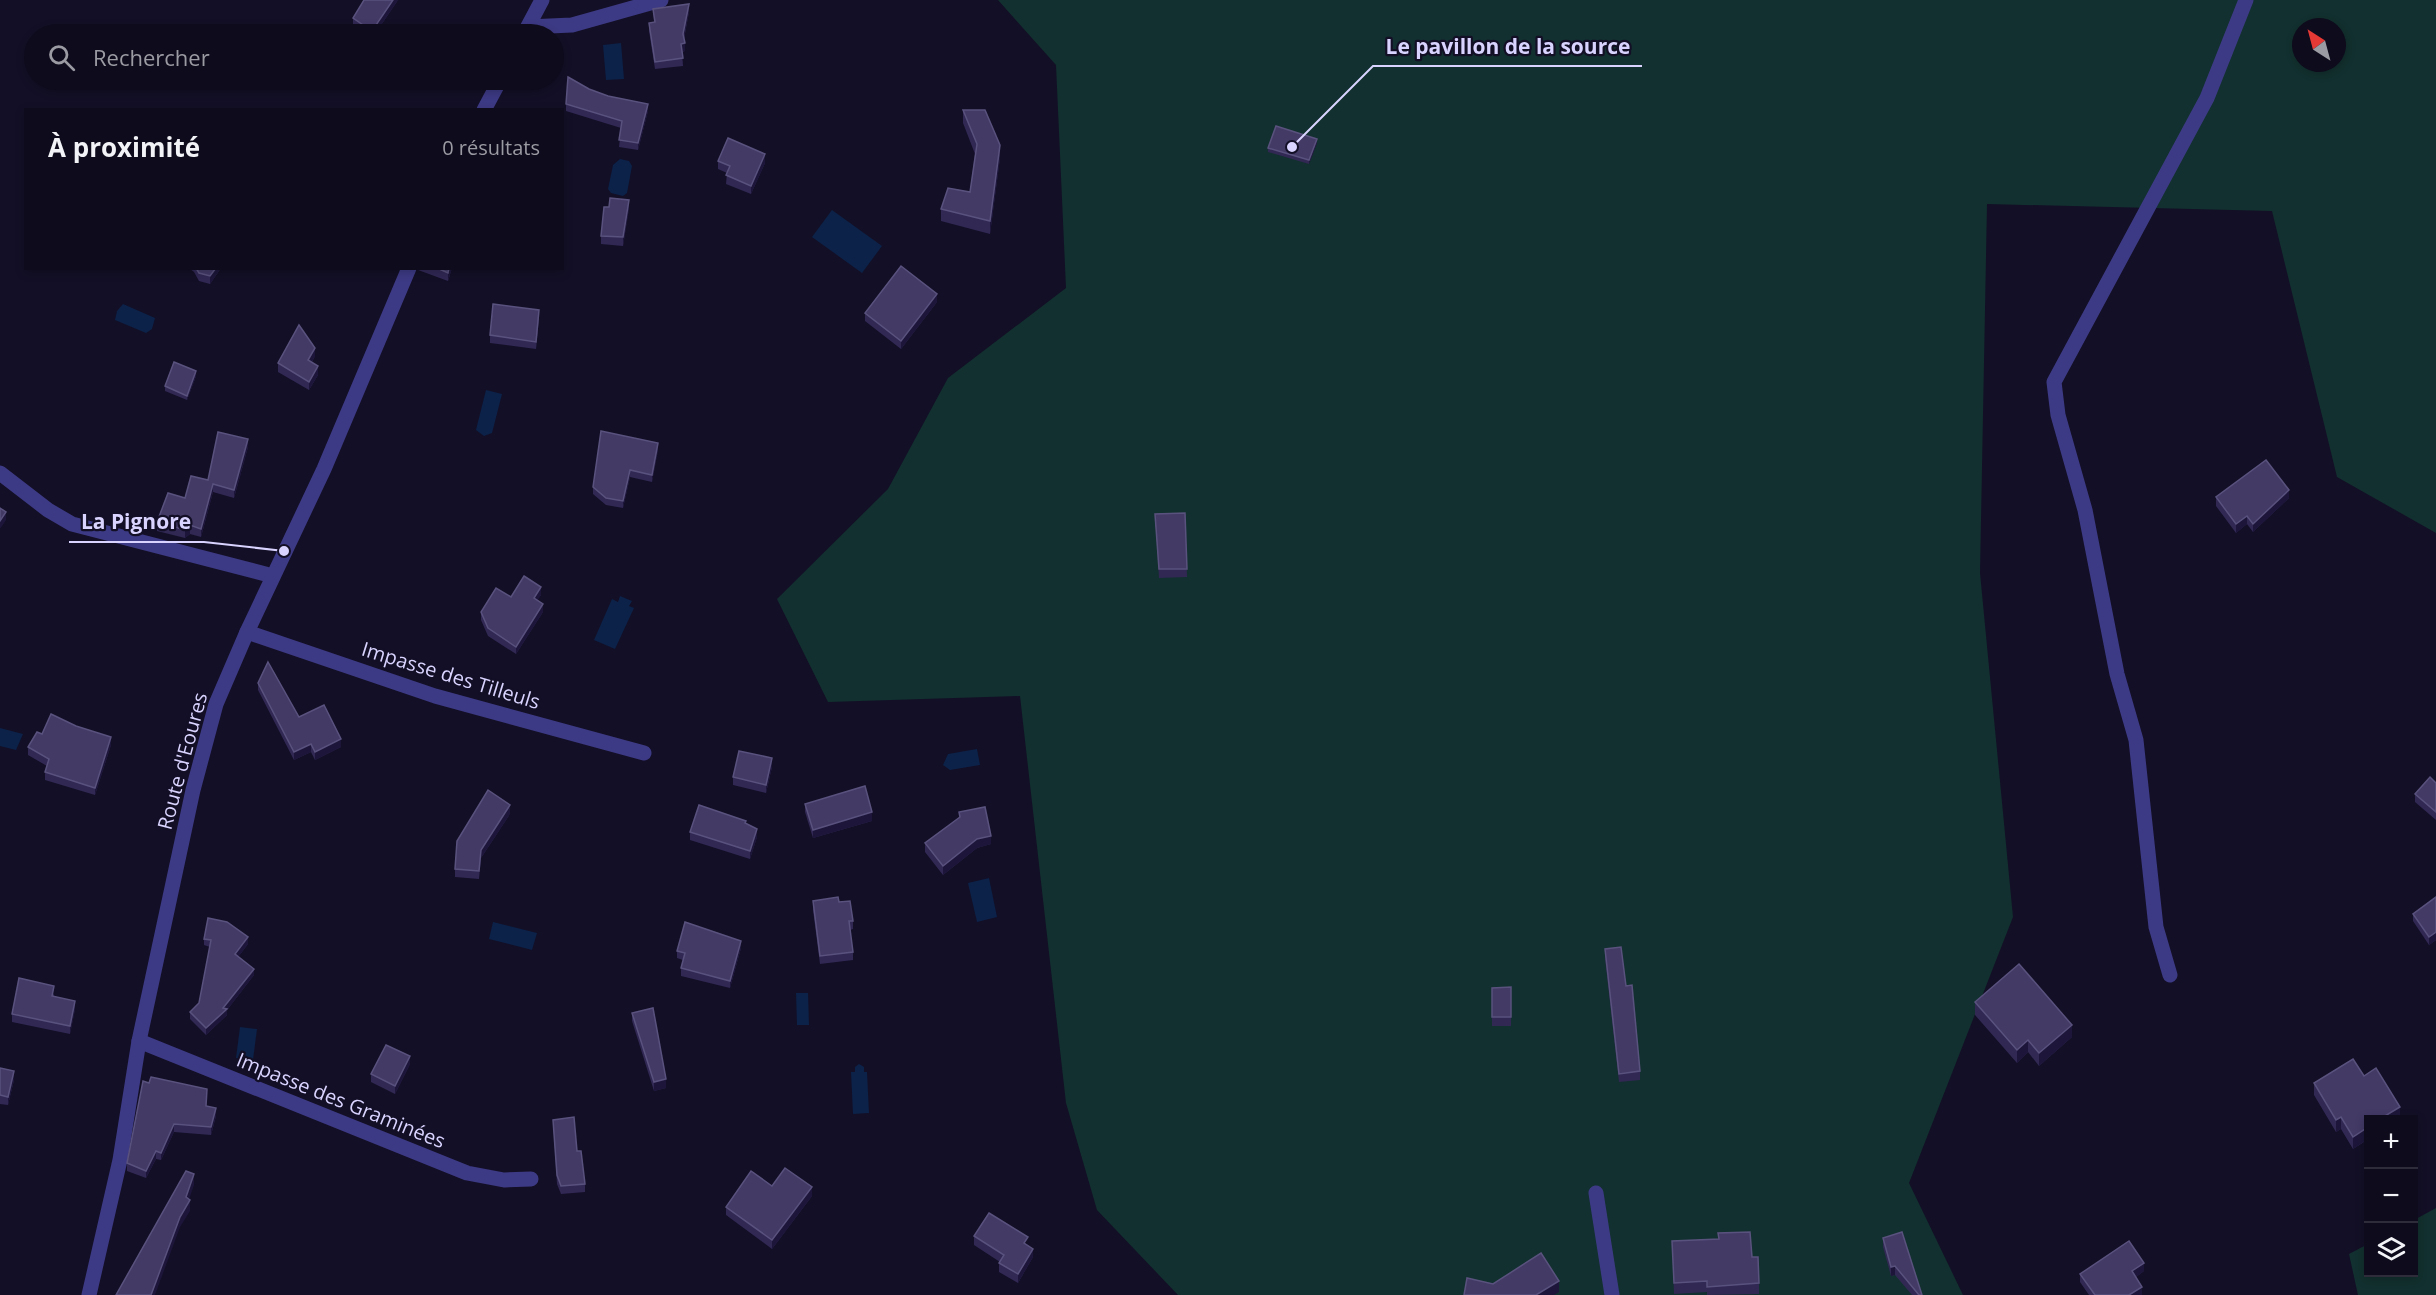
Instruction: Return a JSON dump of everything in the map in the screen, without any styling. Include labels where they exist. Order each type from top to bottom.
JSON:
[{"type":"street","points":[[530,24],[542,0]]},
{"type":"street","points":[[564,26],[661,0]]},
{"type":"street","points":[[2170,975],[2156,927],[2136,740],[2117,674],[2085,510],[2058,415],[2054,382],[2207,98],[2246,0]]},
{"type":"street","points":[[485,108],[495,90]]},
{"type":"street","name":"Route d'Eoures","points":[[89,1295],[120,1160],[139,1041],[196,780],[216,704],[247,632],[324,470],[408,270]]},
{"type":"street","points":[[0,473],[48,510],[72,524],[273,576]]},
{"type":"street","name":"Impasse des Tilleuls","points":[[247,632],[435,696],[644,753]]},
{"type":"street","name":"Impasse des Graminées","points":[[139,1041],[467,1173],[504,1180],[531,1179]]},
{"type":"street","points":[[1596,1193],[1612,1295]]},
{"type":"green space","points":[[998,0],[2436,0],[2436,533],[2337,477],[2272,211],[1987,204],[1980,573],[2013,917],[1909,1183],[1963,1295],[1178,1295],[1097,1210],[1066,1103],[1020,696],[828,702],[777,599],[888,489],[948,378],[1066,288],[1056,65]]},
{"type":"green space","points":[[2436,1208],[2436,1295],[2358,1295],[2349,1254],[2364,1246],[2364,1277],[2418,1277],[2418,1218]]},
{"type":"water","points":[[621,43],[624,79],[606,80],[603,45]]},
{"type":"water","points":[[620,159],[629,161],[632,166],[627,193],[623,196],[611,193],[608,189],[613,165]]},
{"type":"water","points":[[832,210],[882,246],[862,273],[812,237]]},
{"type":"water","points":[[123,304],[155,318],[152,329],[146,333],[115,320],[117,311]]},
{"type":"water","points":[[486,390],[502,394],[492,433],[484,436],[476,430]]},
{"type":"water","points":[[620,596],[632,601],[629,606],[634,608],[615,649],[594,640],[612,599],[618,602]]},
{"type":"water","points":[[0,728],[23,734],[16,750],[0,746]]},
{"type":"water","points":[[977,749],[980,765],[950,770],[943,765],[948,754]]},
{"type":"water","points":[[989,878],[997,917],[977,922],[968,883]]},
{"type":"water","points":[[493,922],[537,933],[532,950],[489,939]]},
{"type":"water","points":[[796,993],[808,993],[809,1025],[797,1025]]},
{"type":"water","points":[[240,1027],[257,1029],[253,1060],[236,1058]]},
{"type":"water","points":[[859,1064],[864,1067],[864,1072],[867,1072],[869,1113],[853,1114],[851,1072],[855,1072],[855,1067]]},
{"type":"building","points":[[364,0],[393,0],[377,24],[362,24],[353,18]]},
{"type":"building","points":[[689,4],[683,34],[685,43],[681,44],[683,58],[655,62],[649,23],[655,22],[653,9]]},
{"type":"building","points":[[568,77],[589,89],[608,96],[648,104],[638,143],[619,140],[622,121],[566,104]]},
{"type":"building","points":[[963,110],[985,110],[1000,145],[990,221],[941,209],[948,188],[970,192],[977,144]]},
{"type":"building","points":[[1276,126],[1317,139],[1309,160],[1268,148]]},
{"type":"building","points":[[728,138],[765,154],[751,186],[726,175],[730,166],[718,161]]},
{"type":"building","points":[[610,198],[629,200],[623,237],[601,236],[604,207],[609,207]]},
{"type":"building","points":[[901,266],[937,294],[901,341],[865,313]]},
{"type":"building","points":[[197,270],[214,270],[210,276],[199,273]]},
{"type":"building","points":[[493,304],[539,310],[536,342],[490,335]]},
{"type":"building","points":[[299,325],[315,348],[308,360],[318,366],[309,382],[278,363]]},
{"type":"building","points":[[174,362],[196,371],[187,396],[165,386]]},
{"type":"building","points":[[601,431],[658,443],[652,475],[630,470],[623,501],[606,498],[593,487]]},
{"type":"building","points":[[218,432],[248,439],[234,490],[213,484],[201,529],[190,525],[185,530],[157,522],[168,493],[185,498],[191,476],[208,480]]},
{"type":"building","points":[[2266,460],[2289,490],[2253,524],[2247,516],[2236,524],[2216,497]]},
{"type":"building","points":[[0,508],[6,512],[0,521]]},
{"type":"building","points":[[1185,513],[1187,569],[1159,569],[1155,514]]},
{"type":"building","points":[[524,576],[541,587],[534,598],[543,604],[516,647],[488,628],[481,612],[496,588],[511,597]]},
{"type":"building","points":[[268,662],[299,717],[324,705],[341,739],[315,752],[311,744],[294,752],[258,683]]},
{"type":"building","points":[[51,714],[76,726],[111,737],[95,788],[45,772],[49,759],[28,747],[37,732],[42,734]]},
{"type":"building","points":[[739,751],[772,758],[766,785],[733,777]]},
{"type":"building","points":[[2430,777],[2436,783],[2436,812],[2415,794]]},
{"type":"building","points":[[865,786],[872,812],[813,830],[805,804]]},
{"type":"building","points":[[488,790],[510,805],[481,850],[479,871],[455,869],[457,841]]},
{"type":"building","points":[[699,805],[746,821],[745,823],[757,829],[750,851],[690,832]]},
{"type":"building","points":[[985,807],[991,836],[977,839],[943,866],[925,843],[960,817],[959,812]]},
{"type":"building","points":[[838,897],[839,902],[850,901],[853,921],[849,921],[853,952],[820,956],[813,901]]},
{"type":"building","points":[[2436,897],[2436,932],[2429,937],[2413,914]]},
{"type":"building","points":[[208,918],[227,922],[248,937],[235,954],[254,969],[223,1008],[227,1009],[206,1028],[190,1012],[199,1003],[211,940],[204,939]]},
{"type":"building","points":[[685,922],[741,941],[730,981],[681,968],[685,953],[677,951]]},
{"type":"building","points":[[1621,947],[1626,986],[1632,985],[1640,1071],[1619,1074],[1605,949]]},
{"type":"building","points":[[2019,964],[2072,1025],[2039,1053],[2028,1040],[2017,1050],[1975,1002]]},
{"type":"building","points":[[19,978],[54,986],[52,996],[75,1001],[70,1026],[12,1014]]},
{"type":"building","points":[[1511,987],[1511,1017],[1492,1017],[1492,988]]},
{"type":"building","points":[[653,1008],[666,1079],[654,1082],[632,1013]]},
{"type":"building","points":[[386,1045],[410,1056],[395,1086],[371,1074]]},
{"type":"building","points":[[2353,1059],[2364,1076],[2376,1068],[2400,1107],[2387,1115],[2364,1115],[2364,1130],[2353,1137],[2341,1117],[2336,1120],[2314,1083]]},
{"type":"building","points":[[0,1068],[14,1071],[8,1097],[0,1095]]},
{"type":"building","points":[[151,1077],[207,1089],[206,1106],[216,1108],[211,1127],[174,1124],[161,1153],[156,1151],[146,1171],[127,1163],[143,1081],[149,1083]]},
{"type":"building","points":[[574,1117],[577,1151],[581,1151],[585,1184],[561,1186],[557,1175],[553,1120]]},
{"type":"building","points":[[785,1168],[812,1187],[772,1240],[726,1207],[751,1171],[772,1186]]},
{"type":"building","points":[[186,1171],[194,1174],[186,1197],[190,1200],[180,1217],[151,1295],[116,1295]]},
{"type":"building","points":[[989,1213],[1028,1237],[1024,1243],[1033,1249],[1018,1274],[999,1263],[1004,1255],[974,1236]]},
{"type":"building","points":[[1750,1232],[1752,1257],[1758,1257],[1759,1283],[1707,1287],[1707,1281],[1674,1283],[1672,1241],[1719,1239],[1718,1233]]},
{"type":"building","points":[[1902,1232],[1922,1295],[1919,1295],[1895,1266],[1891,1267],[1883,1238]]},
{"type":"building","points":[[2129,1241],[2144,1263],[2132,1271],[2142,1287],[2129,1295],[2095,1295],[2080,1274]]},
{"type":"building","points":[[1541,1253],[1559,1281],[1536,1295],[1464,1295],[1467,1278],[1493,1284]]},
{"type":"place","name":"Le pavillon de la source","points":[[1292,147]]},
{"type":"place","name":"La Pignore","points":[[284,551]]}]
